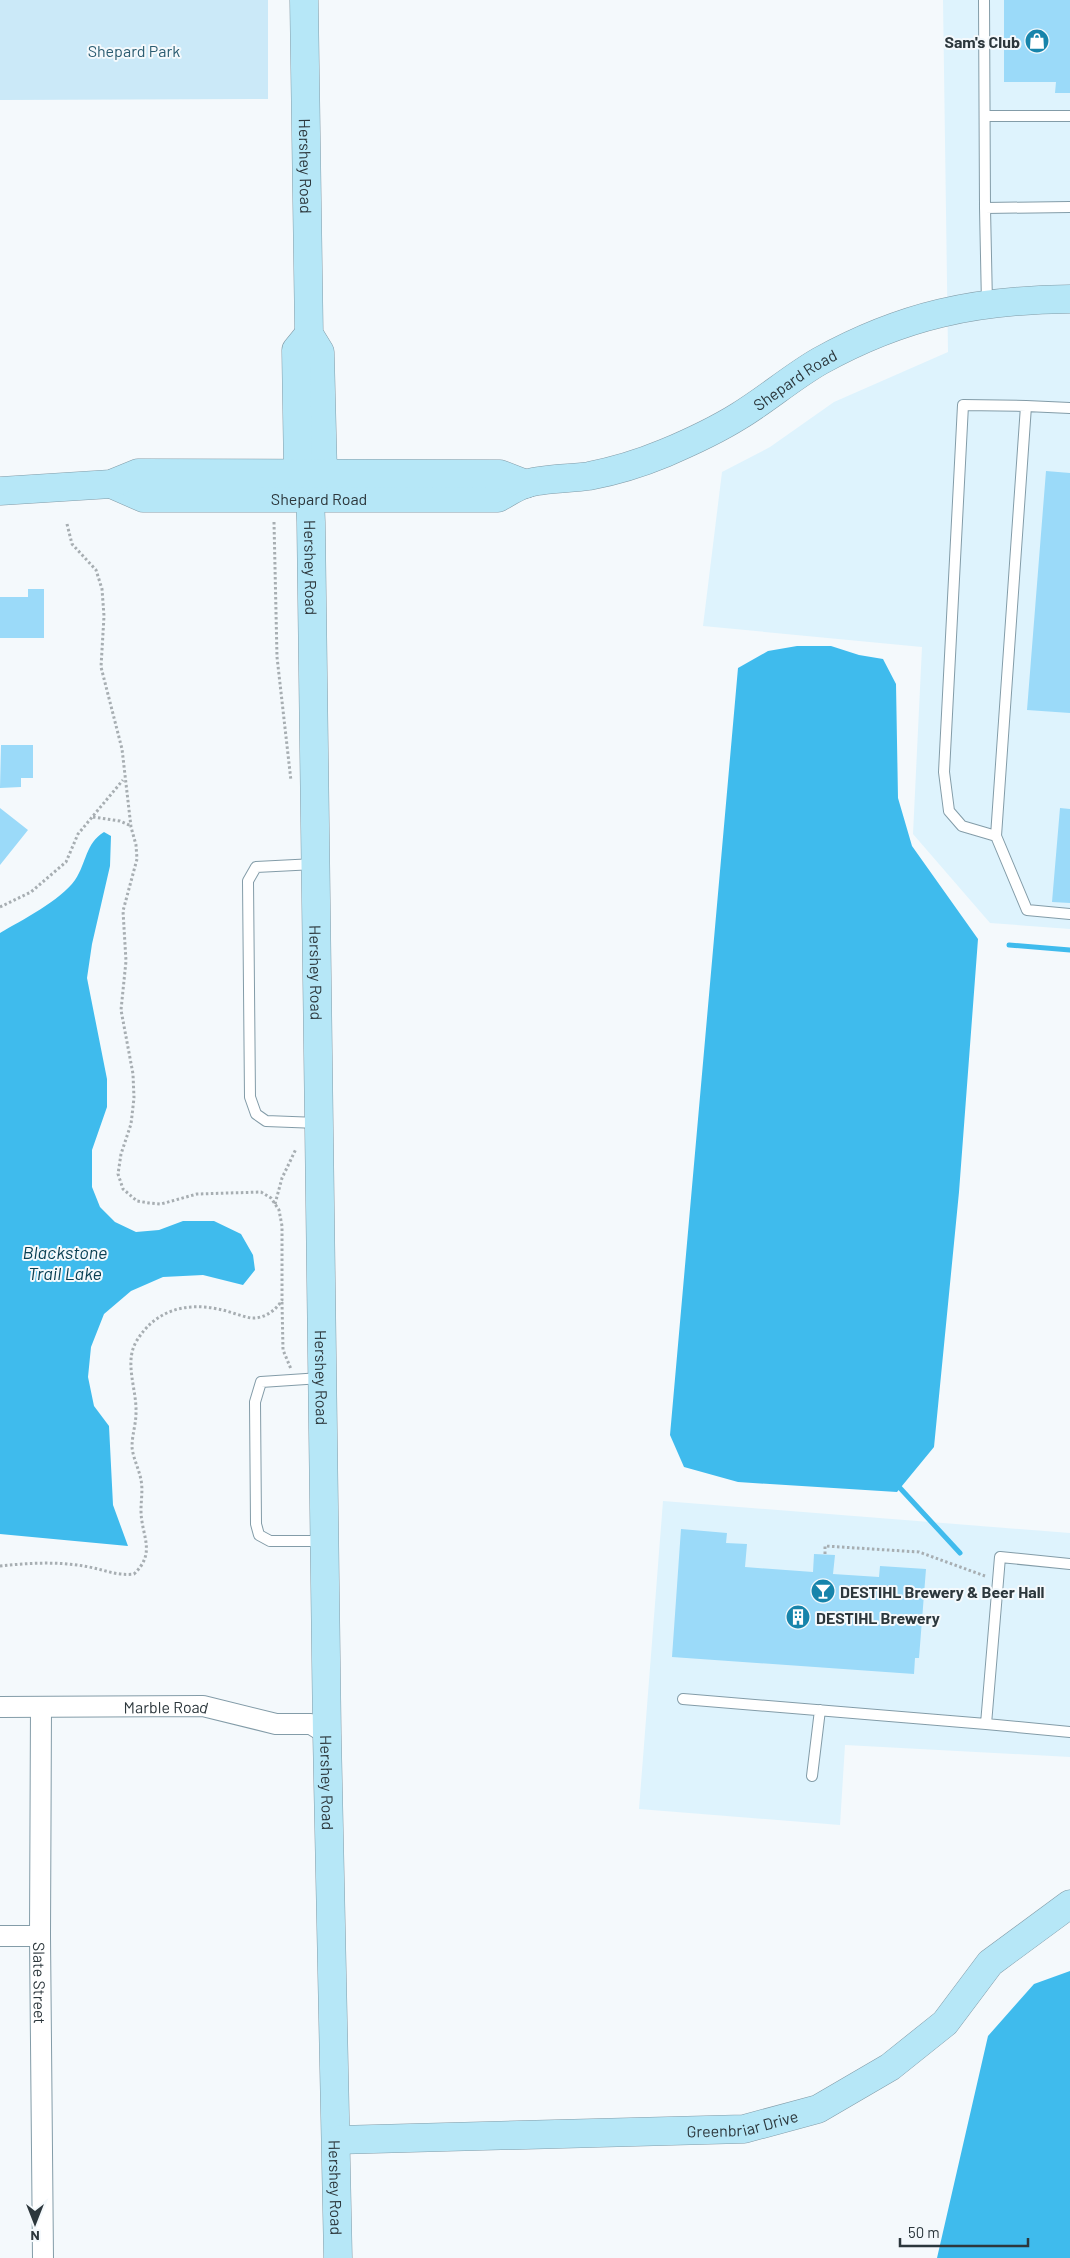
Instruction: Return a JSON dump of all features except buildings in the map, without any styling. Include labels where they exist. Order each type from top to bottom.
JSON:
[{"type":"street","name":"Hershey Road","points":[[304,0],[309,334],[320,352],[310,473],[310,498],[327,1734],[338,2258]]},
{"type":"street","name":"Shepard Road","points":[[111,484],[143,498],[498,498],[526,484],[590,475],[622,468],[659,456],[702,438],[739,416],[800,373],[860,341],[911,320],[952,309],[986,304],[1018,300],[1070,299]]},
{"type":"street","name":"Shepard Road","points":[[0,491],[111,484],[138,473],[500,474],[526,484]]},
{"type":"street","name":"Marble Road","points":[[0,1707],[203,1706],[276,1724],[310,1724],[327,1734]]},
{"type":"street","name":"Slate Street","points":[[41,1707],[40,1936],[43,2258]]},
{"type":"street","name":"Greenbriar Drive","points":[[337,2140],[744,2129],[818,2109],[890,2067],[946,2023],[990,1963],[1070,1904]]},
{"type":"street","points":[[0,1936],[40,1936]]},
{"type":"lane","points":[[984,0],[986,304]]},
{"type":"lane","points":[[985,116],[1070,116]]},
{"type":"lane","points":[[986,208],[1070,207]]},
{"type":"lane","points":[[996,836],[962,826],[949,811],[944,772],[963,405],[1070,408]]},
{"type":"lane","points":[[1026,406],[996,836],[1027,910],[1070,914]]},
{"type":"lane","points":[[315,864],[256,867],[248,881],[250,1097],[256,1114],[266,1121],[318,1123]]},
{"type":"lane","points":[[322,1378],[261,1382],[257,1389],[256,1524],[259,1534],[270,1541],[325,1540]]},
{"type":"lane","points":[[986,1724],[1000,1557],[1070,1564]]},
{"type":"lane","points":[[683,1699],[1070,1732]]},
{"type":"lane","points":[[812,1776],[820,1710]]},
{"type":"path","points":[[0,1566],[57,1563],[88,1567],[111,1574],[134,1574],[143,1565],[147,1542],[141,1510],[141,1480],[132,1448],[136,1413],[131,1361],[135,1343],[148,1325],[163,1314],[181,1308],[196,1306],[252,1318],[268,1314],[279,1306],[282,1300],[282,1226],[279,1210],[271,1198],[261,1192],[197,1194],[161,1204],[149,1203],[137,1201],[123,1189],[118,1174],[121,1154],[131,1124],[134,1098],[133,1074],[121,1010],[126,962],[123,910],[137,859],[136,844],[131,827],[122,749],[101,667],[104,616],[102,589],[96,570],[72,544],[67,524]]},
{"type":"path","points":[[0,907],[30,892],[66,862],[78,834],[124,779]]},
{"type":"path","points":[[92,816],[120,821],[131,827]]},
{"type":"path","points":[[825,1554],[825,1546],[919,1552],[998,1580]]},
{"type":"shaded area","points":[[943,0],[1070,0],[1070,929],[990,923],[913,834],[922,647],[703,626],[722,472],[770,447],[834,402],[948,352]]},
{"type":"shaded area","points":[[663,1501],[1070,1533],[1070,1757],[845,1745],[840,1825],[639,1809]]},
{"type":"green space","name":"Shepard Park","points":[[0,0],[268,0],[268,99],[0,100]]},
{"type":"water","points":[[797,646],[831,646],[859,655],[883,659],[896,684],[898,798],[912,846],[978,939],[959,1192],[934,1447],[897,1492],[738,1482],[684,1467],[670,1435],[738,668],[768,651]]},
{"type":"water","name":"Blackstone Trail Lake","points":[[104,832],[111,836],[110,866],[92,944],[87,978],[107,1079],[107,1107],[92,1150],[92,1187],[100,1207],[115,1222],[136,1232],[159,1230],[183,1221],[214,1221],[241,1234],[253,1255],[255,1270],[243,1285],[203,1275],[163,1277],[131,1291],[104,1314],[91,1347],[88,1377],[94,1406],[109,1426],[113,1505],[128,1546],[0,1534],[0,933],[40,909],[68,888],[79,873],[93,842]]},
{"type":"water","points":[[1070,1971],[1070,2258],[937,2258],[988,2036],[1034,1984]]},
{"type":"waterway","points":[[1009,945],[1070,950]]},
{"type":"waterway","points":[[900,1488],[960,1553]]},
{"type":"place","name":"Sam's Club","points":[[1037,41]]},
{"type":"place","name":"DESTIHL Brewery & Beer Hall","points":[[823,1591]]},
{"type":"place","name":"DESTIHL Brewery","points":[[798,1617]]}]
